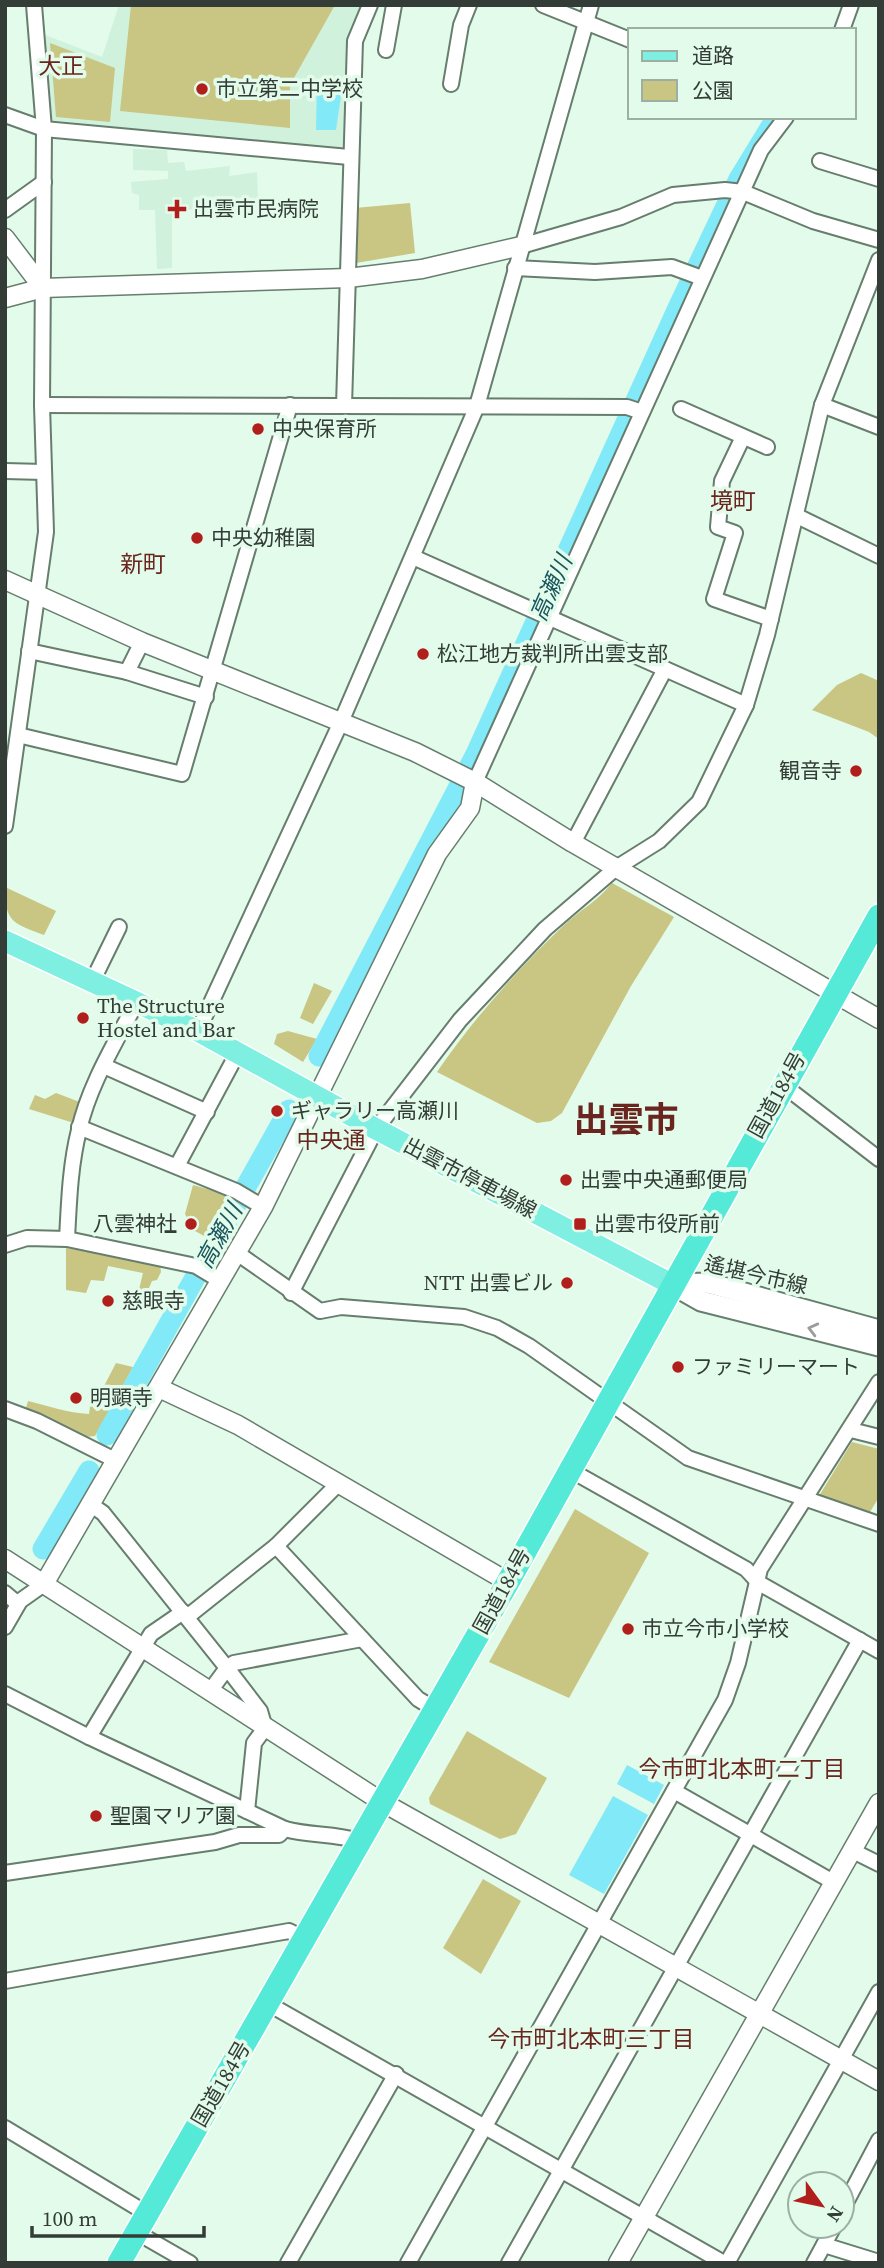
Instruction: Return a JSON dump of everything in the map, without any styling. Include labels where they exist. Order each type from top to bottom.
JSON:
[{"type":"highway","name":"国道184号","points":[[119,2263],[436,1710],[671,1284],[879,916]]},
{"type":"main road","name":"出雲市停車場線","points":[[5,942],[93,980],[198,1031],[376,1129],[671,1284]]},
{"type":"main road","name":"遙堪今市線","points":[[671,1284],[708,1283],[879,1330]]},
{"type":"main road","name":"遙堪今市線","points":[[671,1284],[701,1301],[879,1346]]},
{"type":"street","points":[[5,826],[46,532],[42,405],[44,129],[34,5]]},
{"type":"street","points":[[344,406],[349,157],[355,41],[370,5]]},
{"type":"street","points":[[386,50],[394,5]]},
{"type":"street","points":[[451,84],[461,25],[469,5]]},
{"type":"street","points":[[542,5],[628,39]]},
{"type":"street","points":[[198,1031],[341,722],[477,406],[591,5]]},
{"type":"street","points":[[843,28],[850,5]]},
{"type":"street","points":[[5,115],[44,129],[349,157]]},
{"type":"street","points":[[5,1628],[18,1604],[44,1584],[237,1253],[263,1207],[438,854],[470,808],[475,782],[702,278],[761,150],[784,119]]},
{"type":"street","points":[[820,161],[879,179]]},
{"type":"street","points":[[5,210],[44,182]]},
{"type":"street","points":[[5,298],[43,288],[348,278],[422,269],[521,246],[621,217],[673,195],[743,192],[813,221],[879,240]]},
{"type":"street","points":[[5,238],[43,288]]},
{"type":"street","points":[[291,1293],[376,1129],[460,1020],[545,929],[616,868],[659,841],[699,803],[746,705],[771,619],[822,405],[879,260]]},
{"type":"street","points":[[515,268],[595,272],[672,267],[702,278]]},
{"type":"street","points":[[42,405],[627,407],[642,412]]},
{"type":"street","points":[[18,735],[182,774],[290,405]]},
{"type":"street","points":[[822,405],[879,427]]},
{"type":"street","points":[[681,409],[767,447]]},
{"type":"street","points":[[743,437],[722,481],[718,527],[735,534],[714,599],[771,619]]},
{"type":"street","points":[[5,471],[44,472]]},
{"type":"street","points":[[797,516],[879,556]]},
{"type":"street","points":[[412,557],[552,616],[746,705]]},
{"type":"street","points":[[5,580],[142,642],[415,752],[475,782],[573,844],[879,1019]]},
{"type":"street","points":[[127,672],[142,642]]},
{"type":"street","points":[[30,651],[127,672],[206,696]]},
{"type":"street","points":[[573,844],[666,669]]},
{"type":"street","points":[[93,980],[119,928]]},
{"type":"street","points":[[67,1239],[71,1171],[79,1127],[104,1066],[137,1001]]},
{"type":"street","points":[[177,1166],[238,1052]]},
{"type":"street","points":[[104,1066],[207,1112]]},
{"type":"street","points":[[783,1085],[879,1159]]},
{"type":"street","points":[[79,1127],[236,1191],[263,1207]]},
{"type":"street","points":[[5,1245],[27,1238],[67,1239],[196,1266],[221,1281]]},
{"type":"street","points":[[237,1253],[320,1311],[341,1307],[464,1317],[497,1328],[529,1346],[688,1458],[879,1524]]},
{"type":"street","points":[[408,2263],[725,1700],[761,1569],[879,1382]]},
{"type":"street","points":[[159,1388],[238,1425],[508,1581]]},
{"type":"street","points":[[5,1409],[37,1421],[115,1460]]},
{"type":"street","points":[[851,1430],[879,1437]]},
{"type":"street","points":[[570,1470],[746,1569],[759,1583],[879,1651]]},
{"type":"street","points":[[89,1737],[151,1634],[185,1615],[276,1546],[339,1483]]},
{"type":"street","points":[[90,1504],[103,1513],[227,1668],[260,1711],[265,1728]]},
{"type":"street","points":[[276,1546],[418,1699],[436,1710]]},
{"type":"street","points":[[5,1559],[382,1802],[879,2081]]},
{"type":"street","points":[[5,1593],[18,1604]]},
{"type":"street","points":[[210,1691],[234,1663],[362,1639]]},
{"type":"street","points":[[509,2263],[860,1640]]},
{"type":"street","points":[[5,1694],[89,1737],[285,1829],[307,1835],[340,1835],[359,1841]]},
{"type":"street","points":[[247,1811],[254,1744],[265,1728]]},
{"type":"street","points":[[674,1791],[835,1883]]},
{"type":"street","points":[[618,2263],[879,1803]]},
{"type":"street","points":[[5,1873],[215,1842],[239,1835],[279,1835],[285,1829]]},
{"type":"street","points":[[853,1851],[879,1864]]},
{"type":"street","points":[[5,1981],[289,1931],[305,1939]]},
{"type":"street","points":[[267,2003],[485,2124],[726,2263],[879,1992]]},
{"type":"street","points":[[288,2263],[396,2074]]},
{"type":"street","points":[[5,2128],[141,2222],[190,2263]]},
{"type":"street","points":[[856,2188],[874,2159],[879,2140]]},
{"type":"street","points":[[814,2263],[827,2240]]},
{"type":"street","points":[[824,2245],[879,2262]]},
{"type":"shaded area","name":"市立第二中学校","points":[[119,5],[367,5],[349,150],[49,120],[45,35],[102,57]]},
{"type":"shaded area","name":"出雲市民病院","points":[[133,149],[167,150],[168,163],[184,162],[186,171],[230,166],[229,176],[257,172],[258,200],[236,200],[238,208],[172,210],[172,268],[157,269],[155,210],[139,210],[139,195],[132,193],[131,182],[168,179],[168,171],[133,170]]},
{"type":"green space","points":[[131,5],[335,5],[290,85],[290,128],[120,111]]},
{"type":"green space","points":[[50,43],[115,68],[110,122],[56,117]]},
{"type":"green space","points":[[410,203],[415,253],[356,263],[355,208]]},
{"type":"green space","points":[[861,673],[879,681],[879,739],[869,732],[812,710],[837,685]]},
{"type":"green space","points":[[612,883],[674,917],[631,986],[562,1113],[551,1121],[537,1123],[437,1072],[513,977],[564,925]]},
{"type":"green space","points":[[5,887],[56,911],[44,935],[13,920],[7,908]]},
{"type":"green space","points":[[314,983],[332,991],[313,1024],[300,1018]]},
{"type":"green space","points":[[288,1031],[317,1039],[303,1062],[274,1044],[277,1034]]},
{"type":"green space","points":[[56,1093],[85,1104],[77,1124],[29,1109],[35,1095],[45,1099]]},
{"type":"green space","points":[[193,1185],[229,1195],[206,1237],[195,1231],[185,1214]]},
{"type":"green space","points":[[66,1248],[160,1264],[161,1272],[157,1280],[152,1281],[145,1297],[149,1304],[142,1309],[137,1298],[143,1273],[108,1266],[104,1281],[91,1280],[86,1293],[66,1290]]},
{"type":"green space","points":[[116,1363],[133,1367],[95,1436],[86,1437],[26,1408],[28,1401],[89,1414],[93,1387],[103,1388]]},
{"type":"green space","points":[[852,1442],[879,1449],[879,1497],[870,1512],[819,1496]]},
{"type":"green space","points":[[575,1509],[649,1553],[569,1698],[489,1662]]},
{"type":"green space","points":[[467,1731],[547,1778],[516,1834],[500,1839],[430,1804],[429,1798]]},
{"type":"green space","points":[[483,1879],[521,1901],[481,1974],[443,1948]]},
{"type":"water","points":[[317,85],[342,89],[336,130],[316,130]]},
{"type":"water","points":[[627,1765],[664,1785],[654,1804],[617,1784]]},
{"type":"water","points":[[613,1796],[648,1815],[604,1894],[569,1875]]},
{"type":"waterway","name":"高瀬川","points":[[319,1056],[476,754],[677,310],[739,179],[776,119]]},
{"type":"waterway","name":"高瀬川","points":[[107,1435],[289,1110]]},
{"type":"waterway","name":"高瀬川","points":[[43,1549],[89,1471]]},
{"type":"place","name":"市立第二中学校","points":[[202,89]]},
{"type":"place","name":"出雲市民病院","points":[[177,209]]},
{"type":"place","name":"中央保育所","points":[[258,429]]},
{"type":"place","name":"中央幼稚園","points":[[197,538]]},
{"type":"place","name":"松江地方裁判所出雲支部","points":[[423,654]]},
{"type":"place","name":"観音寺","points":[[856,771]]},
{"type":"place","name":"The Structure Hostel and Bar","points":[[83,1018]]},
{"type":"place","name":"ギャラリー高瀬川","points":[[277,1111]]},
{"type":"place","name":"出雲中央通郵便局","points":[[566,1180]]},
{"type":"place","name":"八雲神社","points":[[191,1224]]},
{"type":"place","name":"出雲市役所前","points":[[580,1224]]},
{"type":"place","name":"NTT 出雲ビル","points":[[567,1283]]},
{"type":"place","name":"慈眼寺","points":[[108,1301]]},
{"type":"place","name":"ファミリーマート","points":[[678,1367]]},
{"type":"place","name":"明顕寺","points":[[76,1398]]},
{"type":"place","name":"市立今市小学校","points":[[628,1629]]},
{"type":"place","name":"聖園マリア園","points":[[96,1816]]},
{"type":"district","name":"大正","points":[[61,66]]},
{"type":"district","name":"境町","points":[[733,501]]},
{"type":"district","name":"新町","points":[[143,564]]},
{"type":"district","name":"出雲市","points":[[626,1120]]},
{"type":"district","name":"中央通","points":[[331,1140]]},
{"type":"district","name":"今市町北本町二丁目","points":[[742,1769]]},
{"type":"district","name":"今市町北本町三丁目","points":[[591,2039]]}]
